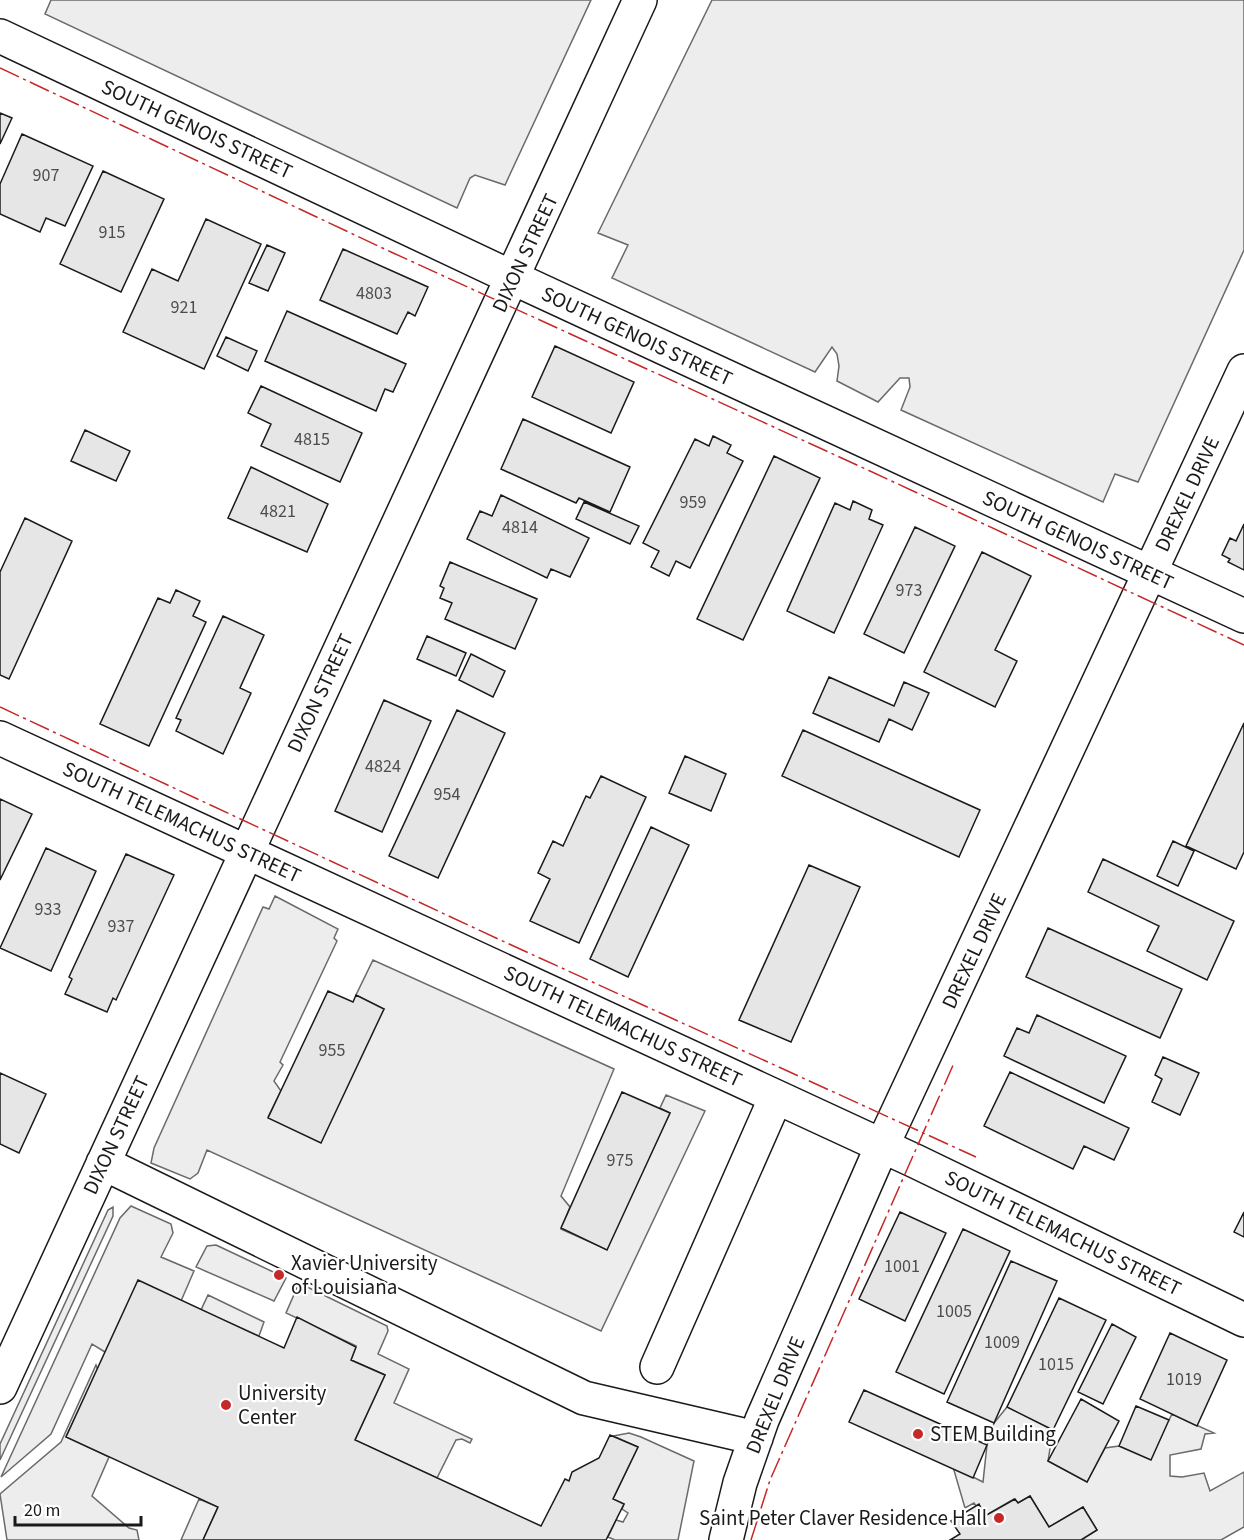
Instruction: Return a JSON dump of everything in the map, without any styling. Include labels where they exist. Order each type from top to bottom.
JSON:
[{"type":"street","name":"DIXON STREET","points":[[0,1387],[640,0]]},
{"type":"street","name":"SOUTH GENOIS STREET","points":[[0,36],[513,278],[1244,616]]},
{"type":"street","name":"DREXEL DRIVE","points":[[726,1540],[740,1483],[756,1438],[882,1146],[1244,370]]},
{"type":"street","name":"SOUTH TELEMACHUS STREET","points":[[0,738],[882,1146],[1244,1320]]},
{"type":"street","points":[[657,1367],[776,1097]]},
{"type":"street","points":[[103,1163],[584,1398],[756,1438]]},
{"type":"shaded area","points":[[51,0],[591,0],[505,185],[475,175],[470,178],[457,208],[45,14]]},
{"type":"shaded area","points":[[712,0],[1244,0],[1244,250],[1138,482],[1115,474],[1103,502],[901,410],[910,387],[909,378],[900,378],[878,402],[837,381],[839,366],[837,354],[832,347],[815,372],[612,278],[628,245],[598,233]]},
{"type":"shaded area","points":[[275,896],[338,929],[334,938],[337,941],[280,1062],[283,1065],[274,1081],[281,1091],[268,1117],[384,1009],[356,995],[373,960],[614,1069],[561,1196],[570,1207],[561,1229],[606,1249],[670,1113],[660,1108],[666,1095],[705,1111],[601,1331],[207,1150],[198,1173],[190,1179],[151,1163],[154,1148],[263,907],[269,909]]},
{"type":"shaded area","points":[[131,1206],[171,1224],[173,1233],[161,1257],[194,1271],[181,1301],[105,1352],[92,1344],[51,1434],[1,1477],[120,1218]]},
{"type":"shaded area","points":[[113,1207],[113,1216],[0,1460],[0,1444],[108,1210]]},
{"type":"shaded area","points":[[216,1245],[286,1278],[274,1301],[196,1267],[207,1246]]},
{"type":"shaded area","points":[[299,1283],[387,1326],[388,1331],[378,1354],[409,1369],[394,1403],[472,1439],[470,1443],[462,1439],[456,1440],[437,1478],[355,1440],[385,1375],[351,1360],[356,1346],[286,1313]]},
{"type":"shaded area","points":[[208,1295],[264,1322],[259,1336],[201,1310]]},
{"type":"shaded area","points":[[96,1365],[98,1370],[66,1437],[109,1457],[92,1496],[129,1528],[137,1530],[139,1540],[7,1540],[0,1494],[61,1442]]},
{"type":"shaded area","points":[[1007,1407],[1053,1430],[1048,1461],[1087,1482],[1105,1448],[1119,1446],[1169,1420],[1172,1414],[1214,1433],[1205,1434],[1201,1449],[1170,1455],[1170,1476],[1182,1477],[1204,1473],[1210,1491],[1244,1472],[1244,1527],[1221,1540],[1081,1540],[1097,1530],[1083,1507],[1049,1527],[1030,1496],[1018,1503],[1014,1499],[985,1516],[979,1505],[976,1506],[974,1503],[965,1508],[953,1467],[983,1482],[987,1445],[994,1423]]},
{"type":"shaded area","points":[[629,1433],[694,1461],[678,1540],[615,1540],[608,1537],[616,1520],[623,1522],[628,1513],[622,1509],[624,1504],[613,1499],[638,1447],[613,1436]]},
{"type":"shaded area","points":[[199,1499],[218,1507],[203,1540],[181,1540]]},
{"type":"building","points":[[0,113],[12,118],[0,144]]},
{"type":"building","points":[[22,134],[93,166],[65,226],[46,218],[40,232],[0,214],[0,184]]},
{"type":"building","points":[[103,171],[164,199],[121,292],[60,264]]},
{"type":"building","points":[[206,219],[261,244],[204,369],[123,332],[152,269],[178,281]]},
{"type":"building","points":[[267,245],[285,253],[268,291],[249,283]]},
{"type":"building","points":[[343,249],[428,287],[415,316],[408,312],[397,334],[320,300]]},
{"type":"building","points":[[287,311],[406,364],[393,392],[385,389],[376,411],[265,361]]},
{"type":"building","points":[[226,337],[257,351],[248,371],[217,356]]},
{"type":"building","points":[[555,346],[634,382],[611,433],[532,397]]},
{"type":"building","points":[[261,386],[362,433],[340,482],[261,446],[271,424],[248,413]]},
{"type":"building","points":[[523,419],[630,467],[610,512],[579,498],[576,503],[501,469]]},
{"type":"building","points":[[85,430],[130,451],[116,481],[71,461]]},
{"type":"building","points":[[713,436],[731,445],[727,453],[743,461],[690,568],[676,561],[669,576],[651,567],[659,551],[643,543],[695,439],[709,446]]},
{"type":"building","points":[[774,456],[820,478],[743,640],[697,619]]},
{"type":"building","points":[[251,467],[328,504],[307,552],[228,518]]},
{"type":"building","points":[[501,495],[589,538],[570,577],[551,569],[547,578],[467,539],[480,511],[492,516]]},
{"type":"building","points":[[853,501],[872,510],[869,519],[883,525],[834,633],[787,611],[835,503],[850,510]]},
{"type":"building","points":[[584,502],[639,526],[630,544],[576,519]]},
{"type":"building","points":[[25,518],[72,541],[9,679],[0,675],[0,572]]},
{"type":"building","points":[[1244,524],[1244,570],[1228,562],[1230,559],[1222,555],[1230,538],[1236,541]]},
{"type":"building","points":[[915,527],[955,546],[904,653],[864,634]]},
{"type":"building","points":[[982,552],[1031,576],[995,650],[1017,661],[995,707],[924,672]]},
{"type":"building","points":[[450,562],[537,599],[515,649],[445,619],[452,603],[440,598],[444,588],[440,586]]},
{"type":"building","points":[[176,590],[200,601],[193,616],[206,622],[149,746],[100,724],[158,598],[170,603]]},
{"type":"building","points":[[223,616],[264,635],[240,688],[251,693],[223,754],[176,731],[181,720],[176,718]]},
{"type":"building","points":[[427,636],[466,653],[456,676],[417,659]]},
{"type":"building","points":[[471,654],[505,671],[493,697],[459,680]]},
{"type":"building","points":[[829,677],[894,706],[904,682],[929,693],[912,730],[889,719],[879,742],[813,713]]},
{"type":"building","points":[[384,700],[431,721],[382,832],[335,811]]},
{"type":"building","points":[[457,710],[505,733],[438,878],[389,856]]},
{"type":"building","points":[[1244,723],[1244,852],[1236,869],[1186,846]]},
{"type":"building","points":[[803,730],[980,810],[959,857],[782,776]]},
{"type":"building","points":[[685,756],[726,774],[711,811],[669,793]]},
{"type":"building","points":[[601,776],[646,797],[579,943],[530,921],[550,879],[538,873],[553,841],[563,846],[586,796],[590,798]]},
{"type":"building","points":[[0,799],[32,814],[0,880]]},
{"type":"building","points":[[651,827],[689,845],[628,977],[590,959]]},
{"type":"building","points":[[1173,841],[1194,851],[1178,886],[1157,876]]},
{"type":"building","points":[[46,848],[96,871],[51,971],[0,948]]},
{"type":"building","points":[[126,854],[174,875],[116,1000],[113,998],[107,1012],[65,994],[72,979],[69,977]]},
{"type":"building","points":[[1103,859],[1234,921],[1207,980],[1147,951],[1159,926],[1088,892]]},
{"type":"building","points":[[809,865],[860,887],[791,1042],[739,1020]]},
{"type":"building","points":[[1048,928],[1182,989],[1160,1038],[1026,977]]},
{"type":"building","points":[[328,991],[353,1002],[356,995],[384,1009],[321,1143],[268,1118]]},
{"type":"building","points":[[1037,1015],[1126,1056],[1104,1103],[1004,1056],[1017,1028],[1029,1033]]},
{"type":"building","points":[[1163,1057],[1199,1073],[1180,1115],[1152,1102],[1162,1079],[1155,1075]]},
{"type":"building","points":[[1010,1072],[1129,1128],[1114,1160],[1084,1146],[1073,1169],[984,1126]]},
{"type":"building","points":[[0,1073],[46,1094],[19,1153],[0,1144]]},
{"type":"building","points":[[622,1092],[670,1113],[607,1250],[561,1228]]},
{"type":"building","points":[[900,1212],[946,1233],[905,1321],[859,1299]]},
{"type":"building","points":[[1244,1212],[1244,1237],[1234,1232]]},
{"type":"building","points":[[963,1229],[1010,1251],[944,1394],[896,1372]]},
{"type":"building","points":[[1011,1261],[1057,1281],[994,1423],[947,1402]]},
{"type":"building","name":"University Center","points":[[138,1280],[284,1348],[297,1317],[356,1347],[351,1360],[385,1375],[355,1440],[541,1526],[565,1479],[569,1481],[572,1472],[599,1458],[610,1435],[638,1447],[613,1499],[624,1504],[606,1540],[203,1540],[218,1507],[66,1437]]},
{"type":"building","points":[[1059,1298],[1106,1320],[1053,1430],[1007,1407]]},
{"type":"building","points":[[1112,1324],[1136,1337],[1103,1404],[1078,1392]]},
{"type":"building","points":[[1170,1333],[1227,1360],[1197,1426],[1140,1399]]},
{"type":"building","name":"STEM Building","points":[[864,1390],[987,1445],[973,1478],[849,1422]]},
{"type":"building","points":[[1081,1399],[1119,1421],[1087,1482],[1048,1461]]},
{"type":"building","points":[[1136,1406],[1169,1420],[1151,1460],[1119,1446]]},
{"type":"building","name":"Saint Peter Claver Residence Hall","points":[[1030,1496],[1049,1527],[1083,1507],[1097,1530],[1081,1540],[950,1540],[960,1534],[951,1521],[979,1504],[985,1516],[1015,1499],[1018,1503]]},
{"type":"power","points":[[0,68],[391,252],[1244,645]]},
{"type":"power","points":[[0,707],[496,938],[976,1157]]},
{"type":"power","points":[[751,1540],[770,1480],[954,1063]]},
{"type":"place","name":"Xavier University of Louisiana","points":[[279,1275]]},
{"type":"place","name":"University Center","points":[[226,1405]]},
{"type":"place","name":"STEM Building","points":[[918,1434]]},
{"type":"place","name":"Saint Peter Claver Residence Hall","points":[[999,1518]]}]
